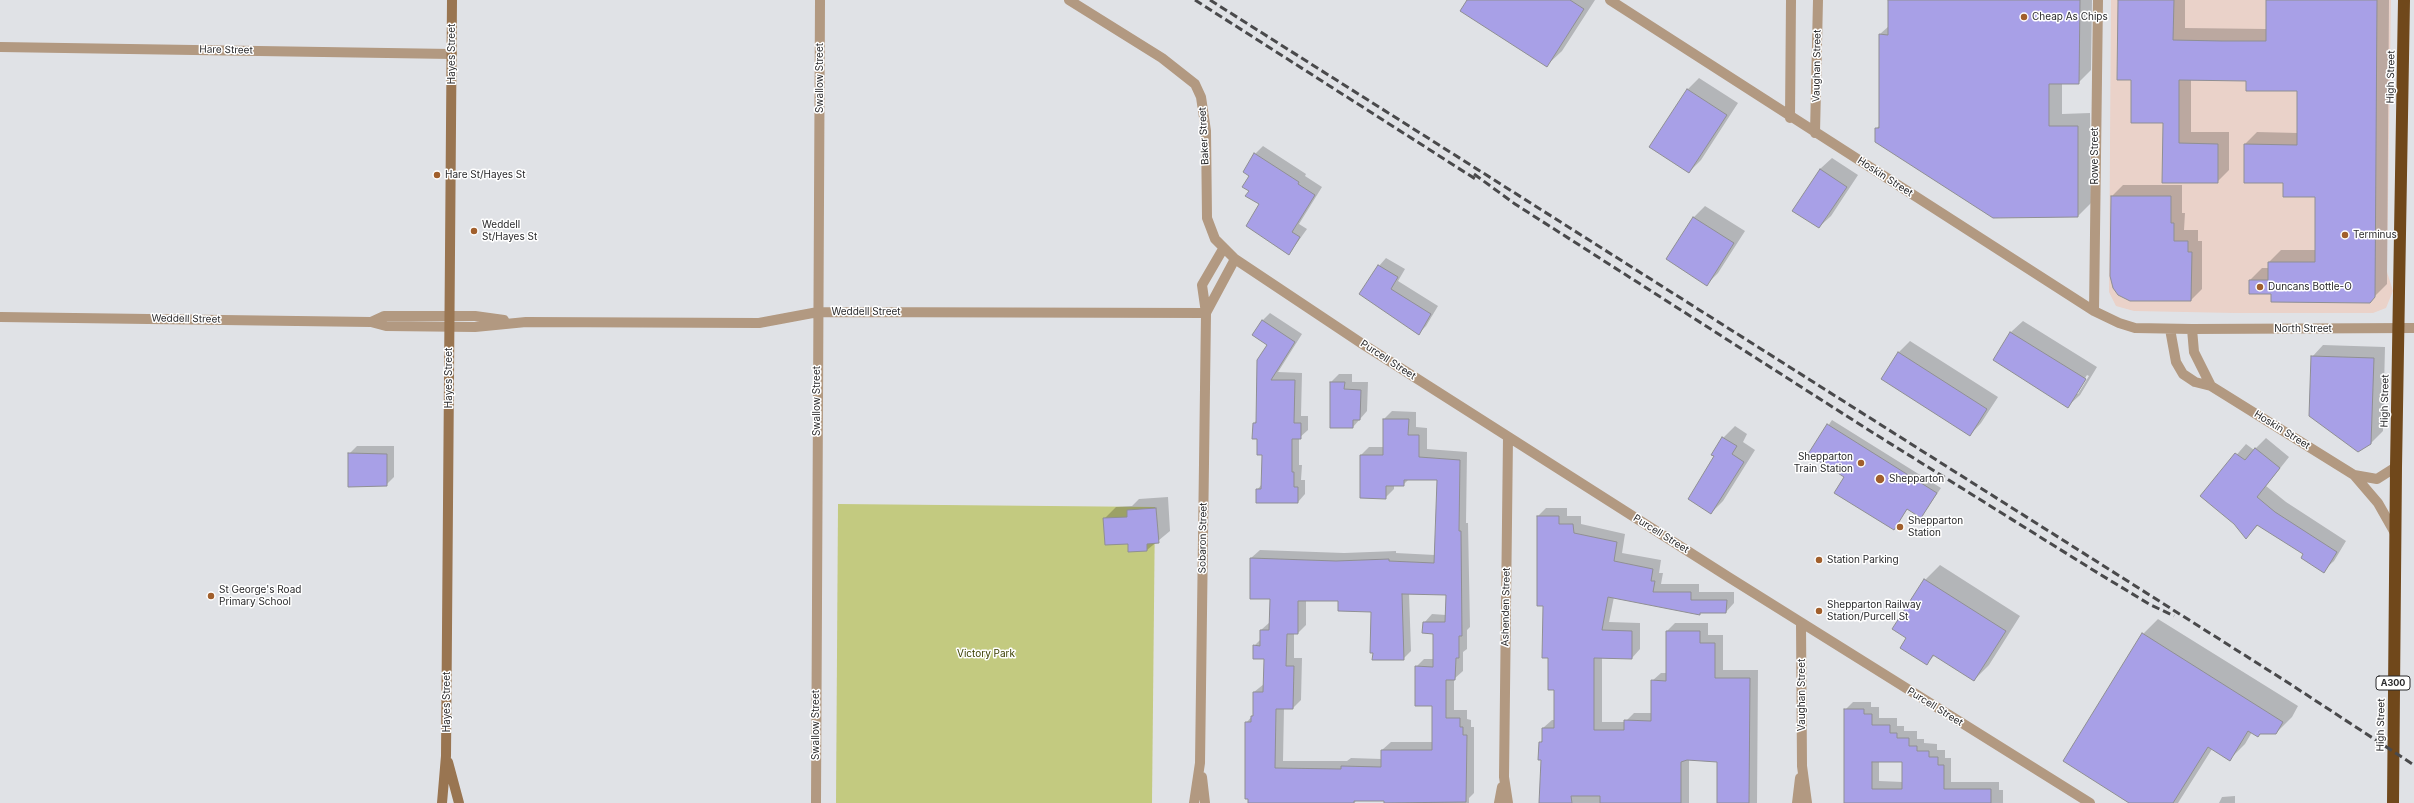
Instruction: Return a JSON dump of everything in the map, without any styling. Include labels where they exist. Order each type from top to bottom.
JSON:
[{"type":"highway","name":"High Street","points":[[2393,803],[2395,532],[2404,0]]},
{"type":"street","name":"Hayes Street","points":[[442,803],[446,756],[452,0]]},
{"type":"street","name":"Swallow Street","points":[[816,803],[820,0]]},
{"type":"street","name":"Baker Street","points":[[1069,0],[1162,58],[1195,84],[1201,97],[1206,131],[1207,218],[1215,239],[1223,249],[1235,259]]},
{"type":"street","name":"Hoskin Street","points":[[1610,0],[1790,118],[2094,311],[2135,328],[2192,329]]},
{"type":"street","points":[[1790,118],[1791,0]]},
{"type":"street","name":"Vaughan Street","points":[[1815,133],[1818,0]]},
{"type":"street","name":"Rowe Street","points":[[2094,311],[2098,0]]},
{"type":"street","name":"Hare Street","points":[[0,47],[452,54]]},
{"type":"street","name":"Sobaron Street","points":[[1194,803],[1200,763],[1206,313],[1202,285],[1223,249]]},
{"type":"street","name":"Sobaron Street","points":[[1206,313],[1235,259]]},
{"type":"street","name":"Purcell Street","points":[[1235,259],[1508,437],[1801,623],[2090,803]]},
{"type":"street","name":"Weddell Street","points":[[0,317],[371,322],[386,326],[475,327],[526,322],[759,324],[818,312],[1206,313]]},
{"type":"street","name":"Weddell Street","points":[[371,322],[384,316],[475,316],[526,322]]},
{"type":"street","name":"North Street","points":[[2192,329],[2414,328]]},
{"type":"street","name":"Hoskin Street","points":[[2170,329],[2176,362],[2183,374],[2195,382],[2211,386],[2354,475],[2378,503],[2395,532]]},
{"type":"street","points":[[2192,329],[2194,352],[2211,386]]},
{"type":"street","name":"Ashenden Street","points":[[1508,437],[1504,777],[1508,803]]},
{"type":"street","name":"Hoskin Street","points":[[2354,475],[2377,479],[2396,467]]},
{"type":"street","name":"Vaughan Street","points":[[1801,623],[1802,766],[1807,803]]},
{"type":"street","name":"Hayes Street","points":[[446,756],[459,803]]},
{"type":"street","name":"Sobaron Street","points":[[1200,763],[1205,803]]},
{"type":"street","name":"Vaughan Street","points":[[1797,803],[1802,766]]},
{"type":"street","name":"Ashenden Street","points":[[1499,803],[1504,777]]},
{"type":"shaded area","points":[[2111,0],[2391,0],[2387,272],[2393,291],[2386,308],[2373,313],[2235,313],[2134,311],[2116,306],[2109,292]]},
{"type":"green space","name":"Victory Park","points":[[838,504],[1155,507],[1152,803],[836,803]]},
{"type":"building","points":[[1467,0],[1570,0],[1584,9],[1547,67],[1460,11]]},
{"type":"building","points":[[1888,0],[2080,0],[2079,84],[2049,84],[2049,126],[2078,126],[2078,217],[1993,218],[1875,142],[1875,128],[1879,128],[1879,34],[1888,35]]},
{"type":"building","points":[[2118,0],[2174,0],[2173,40],[2266,41],[2266,0],[2377,0],[2375,297],[2370,303],[2271,302],[2271,294],[2249,294],[2249,280],[2268,280],[2268,262],[2315,262],[2315,197],[2283,197],[2283,183],[2244,183],[2244,144],[2297,145],[2297,91],[2246,91],[2246,81],[2179,80],[2179,143],[2218,144],[2218,183],[2162,183],[2163,123],[2131,123],[2131,80],[2117,80]]},
{"type":"building","points":[[1687,89],[1727,115],[1689,173],[1649,147]]},
{"type":"building","points":[[1254,153],[1299,182],[1298,184],[1315,195],[1292,232],[1300,237],[1289,255],[1246,226],[1259,204],[1245,196],[1249,191],[1242,187],[1249,176],[1243,172]]},
{"type":"building","points":[[1820,169],[1847,187],[1819,228],[1792,211]]},
{"type":"building","points":[[2111,196],[2171,196],[2171,223],[2174,223],[2174,241],[2188,241],[2188,252],[2192,252],[2191,301],[2130,301],[2118,295],[2113,288],[2110,276]]},
{"type":"building","points":[[1693,217],[1734,243],[1707,286],[1666,259]]},
{"type":"building","points":[[1378,265],[1398,277],[1391,289],[1431,314],[1419,335],[1359,294]]},
{"type":"building","points":[[1262,320],[1295,342],[1271,380],[1295,380],[1294,423],[1301,423],[1301,439],[1292,439],[1292,472],[1294,472],[1294,487],[1298,487],[1298,503],[1256,503],[1256,489],[1261,489],[1262,455],[1257,455],[1257,439],[1252,439],[1253,423],[1256,423],[1257,360],[1267,345],[1252,335]]},
{"type":"building","points":[[2010,332],[2086,379],[2068,408],[1993,360]]},
{"type":"building","points":[[1898,352],[1987,409],[1970,436],[1881,379]]},
{"type":"building","points":[[2311,356],[2374,358],[2371,444],[2358,452],[2309,416]]},
{"type":"building","points":[[1330,382],[1345,382],[1344,389],[1361,390],[1360,420],[1353,420],[1353,428],[1330,428]]},
{"type":"building","points":[[1383,419],[1409,419],[1408,435],[1419,435],[1419,457],[1460,460],[1459,531],[1461,531],[1462,636],[1459,636],[1459,658],[1456,658],[1455,680],[1446,680],[1446,718],[1460,718],[1460,727],[1463,727],[1463,735],[1467,735],[1466,802],[1384,803],[1384,801],[1354,801],[1354,803],[1248,803],[1248,799],[1245,799],[1245,722],[1251,722],[1251,716],[1253,716],[1253,692],[1263,692],[1264,659],[1253,659],[1253,645],[1260,646],[1260,630],[1269,630],[1270,599],[1250,599],[1250,558],[1336,561],[1389,559],[1389,561],[1434,563],[1437,480],[1404,480],[1404,486],[1386,486],[1386,499],[1360,498],[1360,455],[1383,455]],"holes":[[[1402,594],[1446,595],[1445,622],[1423,622],[1422,633],[1433,634],[1433,667],[1415,666],[1415,706],[1432,706],[1432,750],[1381,750],[1381,767],[1341,766],[1341,769],[1275,768],[1276,709],[1293,709],[1294,666],[1286,666],[1287,634],[1298,634],[1298,601],[1338,601],[1338,611],[1371,612],[1370,653],[1373,653],[1372,660],[1404,660]]]},
{"type":"building","name":"Shepparton","points":[[1827,424],[1937,493],[1921,518],[1907,509],[1894,530],[1834,493],[1844,477],[1808,454]]},
{"type":"building","points":[[1722,437],[1737,446],[1732,454],[1744,462],[1711,514],[1688,499],[1714,456],[1711,455]]},
{"type":"building","points":[[2255,448],[2280,468],[2257,497],[2275,512],[2337,552],[2324,573],[2301,558],[2303,554],[2257,525],[2246,539],[2234,524],[2200,496],[2235,453],[2245,460]]},
{"type":"building","points":[[348,453],[387,454],[387,486],[348,487]]},
{"type":"building","points":[[1156,508],[1159,543],[1147,544],[1147,551],[1128,552],[1128,544],[1105,545],[1103,518],[1127,517],[1127,510]]},
{"type":"building","points":[[1537,516],[1559,516],[1559,524],[1573,524],[1574,533],[1617,542],[1614,561],[1653,569],[1651,581],[1655,581],[1653,592],[1691,592],[1691,600],[1727,600],[1726,613],[1700,613],[1700,615],[1608,597],[1602,630],[1632,631],[1632,659],[1594,658],[1594,730],[1624,730],[1624,720],[1651,721],[1651,680],[1666,681],[1666,631],[1700,631],[1700,643],[1715,643],[1715,678],[1750,678],[1749,803],[1717,803],[1717,762],[1687,760],[1681,762],[1681,803],[1600,803],[1600,796],[1571,796],[1572,803],[1539,803],[1541,760],[1538,760],[1539,742],[1542,742],[1542,728],[1554,728],[1554,690],[1548,690],[1548,658],[1542,658],[1543,606],[1537,606]]},
{"type":"building","points":[[1924,579],[2006,631],[1974,681],[1933,655],[1927,665],[1900,648],[1906,638],[1892,629]]},
{"type":"building","points":[[2142,633],[2283,722],[2276,734],[2260,734],[2258,737],[2248,731],[2230,761],[2208,747],[2173,803],[2129,803],[2063,761]]},
{"type":"building","points":[[1844,709],[1864,709],[1864,714],[1872,714],[1872,725],[1890,725],[1890,733],[1897,733],[1897,738],[1909,738],[1909,746],[1917,746],[1917,751],[1929,751],[1929,757],[1938,757],[1938,765],[1944,765],[1944,789],[1991,789],[1991,803],[1844,803]],"holes":[[[1872,762],[1902,762],[1902,789],[1872,789]]]},
{"type":"railway","points":[[1195,0],[1477,180]]},
{"type":"railway","points":[[1210,0],[2287,682],[2414,765]]},
{"type":"railway","points":[[1474,174],[1515,204],[1867,429],[2093,570],[2149,604],[2174,616]]},
{"type":"place","name":"Cheap As Chips","points":[[2024,17]]},
{"type":"place","name":"Hare St/Hayes St","points":[[437,175]]},
{"type":"place","name":"Weddell St/Hayes St","points":[[474,231]]},
{"type":"place","name":"Terminus","points":[[2345,235]]},
{"type":"place","name":"Duncans Bottle-O","points":[[2260,287]]},
{"type":"place","name":"Shepparton Train Station","points":[[1861,463]]},
{"type":"place","name":"Shepparton","points":[[1880,479]]},
{"type":"place","name":"Shepparton Station","points":[[1900,527]]},
{"type":"place","name":"Station Parking","points":[[1819,560]]},
{"type":"place","name":"St George's Road Primary School","points":[[211,596]]},
{"type":"place","name":"Shepparton Railway Station/Purcell St","points":[[1819,611]]}]
